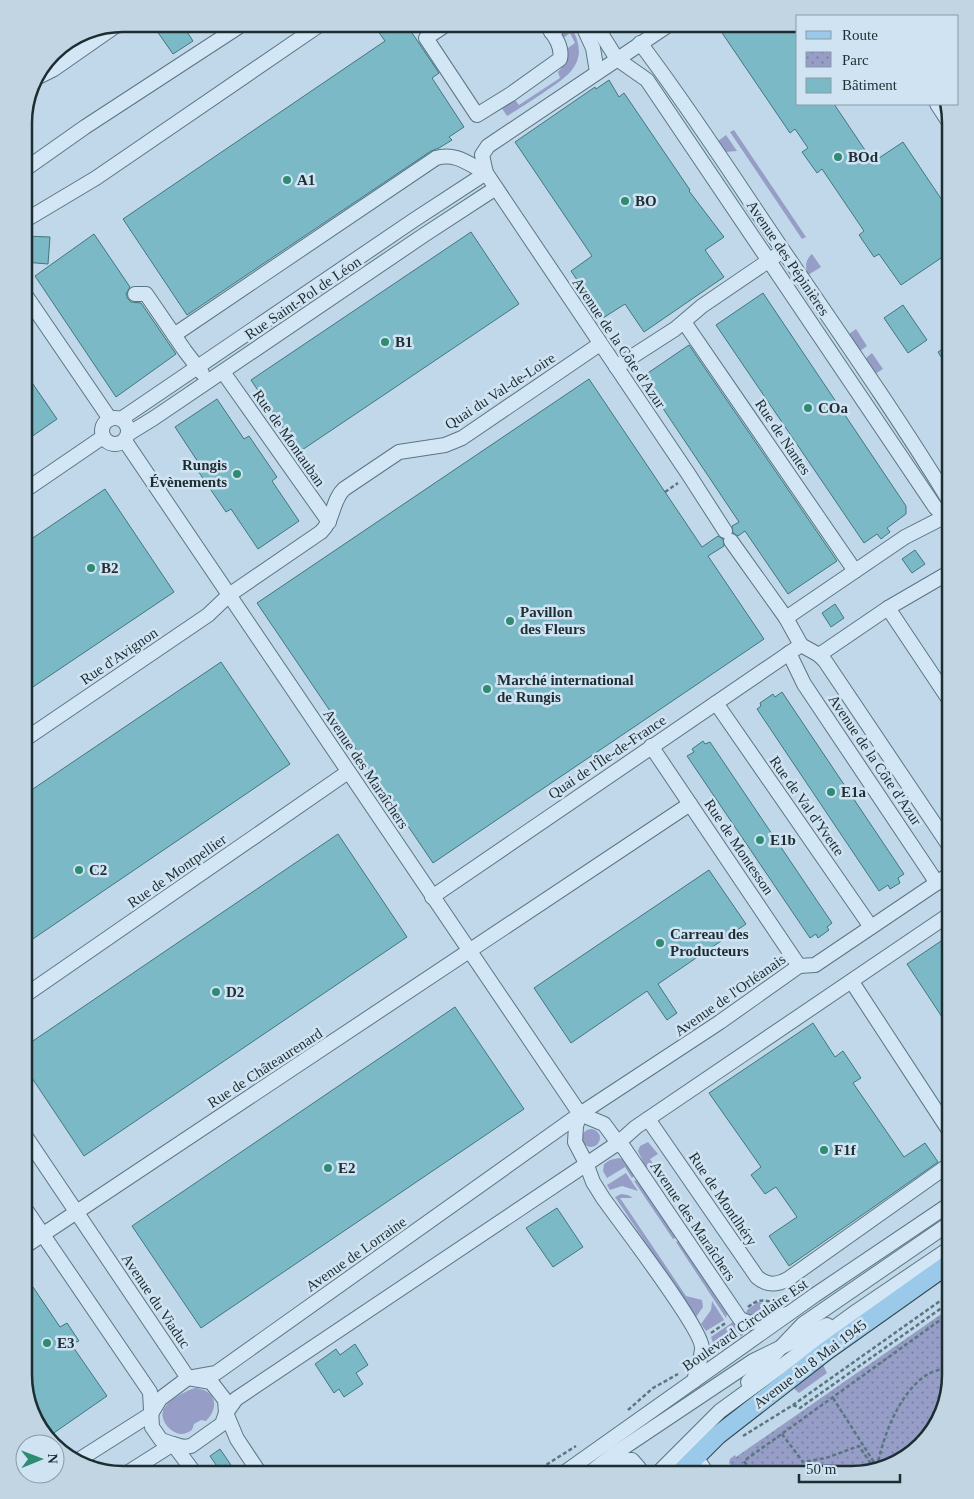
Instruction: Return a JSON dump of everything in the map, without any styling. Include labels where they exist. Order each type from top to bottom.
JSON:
[{"type":"main road","name":"Avenue du 8 Mai 1945","points":[[687,1466],[718,1435],[826,1351],[942,1269]]},
{"type":"street","points":[[33,164],[85,127],[231,32]]},
{"type":"street","points":[[33,216],[96,178],[309,32]]},
{"type":"street","points":[[434,32],[426,38],[477,115],[511,94],[560,58],[561,50],[552,33]]},
{"type":"street","points":[[586,33],[593,48],[597,72]]},
{"type":"street","name":"Avenue des Pépinières","points":[[600,33],[617,59],[647,80],[935,507],[942,512]]},
{"type":"street","points":[[486,173],[482,155],[488,146],[656,33]]},
{"type":"street","points":[[49,72],[103,35]]},
{"type":"street","name":"Avenue des Pépinières","points":[[640,43],[682,100],[916,446],[942,496]]},
{"type":"street","points":[[174,335],[436,158],[456,156],[486,173]]},
{"type":"street","name":"Avenue de la Côte d'Azur","points":[[486,173],[728,536],[786,618],[801,645],[819,655],[825,661],[942,836]]},
{"type":"street","name":"Rue Saint-Pol de Léon","points":[[116,419],[198,367],[486,173]]},
{"type":"street","name":"Rue Saint-Pol de Léon","points":[[126,437],[496,188]]},
{"type":"street","points":[[616,367],[684,322],[702,306],[784,251]]},
{"type":"street","points":[[135,294],[146,294],[208,382]]},
{"type":"street","points":[[33,305],[116,419],[127,426],[126,437],[120,444],[109,443],[101,432],[102,427],[116,419]]},
{"type":"street","name":"Rue de Nantes","points":[[684,322],[855,571]]},
{"type":"street","name":"Quai du Val-de-Loire","points":[[229,594],[322,532],[329,522],[342,490],[399,452],[445,445],[462,438],[600,344]]},
{"type":"street","name":"Rue de Montauban","points":[[223,372],[329,522]]},
{"type":"street","points":[[33,485],[103,437]]},
{"type":"street","name":"Avenue des Maraîchers","points":[[126,437],[348,772],[580,1114],[604,1124],[628,1155],[740,1319],[750,1323],[788,1314]]},
{"type":"street","points":[[786,618],[905,537],[942,516]]},
{"type":"street","points":[[819,655],[888,608],[942,577]]},
{"type":"street","name":"Rue d'Avignon","points":[[33,734],[208,615],[229,594]]},
{"type":"street","points":[[888,608],[942,689]]},
{"type":"street","name":"Quai de l'Île-de-France","points":[[432,897],[650,746],[716,704],[801,645]]},
{"type":"street","name":"Avenue de la Côte d'Azur","points":[[789,654],[804,684],[937,883]]},
{"type":"street","name":"Rue de Val d'Yvette","points":[[716,704],[871,927]]},
{"type":"street","name":"Rue de Montesson","points":[[650,746],[800,966]]},
{"type":"street","name":"Rue de Montpellier","points":[[32,990],[348,772]]},
{"type":"street","name":"Rue de Châteaurenard","points":[[32,1242],[690,804]]},
{"type":"street","name":"Avenue de l'Orléanais","points":[[580,1114],[800,966],[815,965],[942,880]]},
{"type":"street","points":[[32,1219],[150,1392],[152,1427],[161,1440],[183,1447],[191,1446],[222,1424],[226,1413],[236,1399],[618,1143],[636,1127],[942,920]]},
{"type":"street","points":[[852,982],[942,1120]]},
{"type":"street","points":[[580,1114],[576,1126],[575,1142],[593,1182],[680,1306],[701,1340],[701,1356],[694,1381]]},
{"type":"street","name":"Avenue de Lorraine","points":[[84,1457],[151,1414],[160,1399],[188,1378],[216,1373],[580,1114]]},
{"type":"street","name":"Rue de Montlhéry","points":[[648,1119],[757,1278],[769,1284],[780,1283],[942,1170]]},
{"type":"street","name":"Avenue du Viaduc","points":[[32,1146],[188,1378]]},
{"type":"street","name":"Boulevard Circulaire Est","points":[[574,1466],[788,1314],[942,1209]]},
{"type":"street","points":[[665,1466],[783,1346],[802,1324],[942,1228]]},
{"type":"street","points":[[720,1411],[858,1311],[942,1253]]},
{"type":"street","points":[[598,1466],[753,1361],[858,1311]]},
{"type":"street","points":[[188,1378],[211,1382],[225,1400],[226,1413],[237,1439],[255,1466]]},
{"type":"street","points":[[138,1466],[173,1444]]},
{"type":"street","points":[[173,1444],[189,1466]]},
{"type":"street","points":[[696,1457],[702,1466]]},
{"type":"street","points":[[608,1466],[620,1460],[627,1459],[636,1463],[638,1466]]},
{"type":"path","points":[[739,1439],[793,1405],[942,1300]]},
{"type":"path","points":[[793,1405],[800,1408],[942,1308]]},
{"type":"path","points":[[748,1466],[744,1461],[942,1319]]},
{"type":"path","points":[[891,1345],[897,1352]]},
{"type":"path","points":[[878,1462],[881,1446],[888,1429],[908,1393],[925,1376],[942,1369]]},
{"type":"path","points":[[833,1398],[874,1461],[871,1464]]},
{"type":"path","points":[[782,1434],[802,1462],[826,1458],[859,1446],[871,1464]]},
{"type":"green space","points":[[570,33],[562,39],[559,34],[574,33],[579,53],[573,68],[560,81],[507,116],[501,107],[515,100],[519,105],[560,78],[558,72],[566,61],[568,48],[575,43]]},
{"type":"green space","points":[[734,130],[806,237],[802,239],[730,132]]},
{"type":"green space","points":[[726,135],[737,151],[725,152],[718,141]]},
{"type":"green space","points":[[812,254],[821,267],[808,275],[806,264]]},
{"type":"green space","points":[[856,329],[867,346],[860,351],[849,334]]},
{"type":"green space","points":[[872,353],[883,369],[875,374],[865,359]]},
{"type":"green space","points":[[591,1129],[597,1132],[600,1138],[597,1144],[591,1147],[585,1144],[582,1138],[585,1132]]},
{"type":"green space","points":[[648,1142],[658,1154],[650,1159],[653,1164],[646,1168],[638,1151],[640,1146]]},
{"type":"green space","points":[[619,1158],[622,1159],[634,1176],[632,1178],[625,1167],[607,1178],[603,1171],[604,1164]]},
{"type":"green space","points":[[626,1173],[638,1191],[622,1186],[610,1190],[607,1185]]},
{"type":"green space","points":[[637,1180],[676,1238],[673,1239],[634,1181]]},
{"type":"green space","points":[[621,1194],[633,1198],[620,1198],[686,1296],[702,1300],[703,1307],[696,1317],[615,1197]]},
{"type":"green space","points":[[678,1241],[727,1314],[726,1318],[676,1242]]},
{"type":"green space","points":[[712,1301],[724,1320],[706,1331],[701,1324],[711,1310]]},
{"type":"green space","points":[[758,1302],[773,1305],[774,1307],[761,1314],[746,1314],[747,1310]]},
{"type":"green space","points":[[942,1314],[942,1376],[938,1399],[935,1410],[923,1431],[906,1448],[885,1460],[862,1466],[731,1466],[729,1463],[730,1459],[735,1455],[736,1457]]},
{"type":"green space","points":[[733,1322],[737,1329],[743,1332],[743,1335],[719,1351],[716,1351],[711,1337]]},
{"type":"green space","points":[[821,1361],[827,1373],[799,1393],[790,1385]]},
{"type":"green space","points":[[195,1388],[208,1392],[214,1400],[213,1410],[206,1421],[201,1420],[194,1424],[192,1430],[184,1434],[177,1433],[170,1429],[163,1419],[163,1411],[172,1400]]},
{"type":"building","points":[[158,32],[187,32],[193,41],[173,54]]},
{"type":"building","name":"A1","points":[[379,32],[412,32],[439,73],[432,78],[464,127],[449,137],[452,140],[431,151],[187,315],[123,219],[385,41]]},
{"type":"building","name":"BOd","points":[[722,33],[796,33],[796,105],[835,105],[873,162],[903,142],[942,200],[942,257],[901,285],[879,254],[874,257],[859,235],[864,231],[822,169],[817,173],[802,152],[808,148],[795,129],[790,133]]},
{"type":"building","name":"BO","points":[[609,80],[619,97],[624,93],[689,191],[724,237],[705,250],[724,277],[644,332],[625,304],[603,318],[571,271],[592,256],[515,142],[595,87],[596,89]]},
{"type":"building","name":"B1","points":[[471,232],[519,304],[299,452],[251,380]]},
{"type":"building","points":[[94,234],[130,287],[126,294],[128,299],[131,302],[141,303],[176,354],[116,397],[35,276]]},
{"type":"building","points":[[33,236],[50,237],[48,264],[33,263]]},
{"type":"building","name":"COa","points":[[763,293],[906,506],[906,514],[887,528],[890,532],[881,539],[877,534],[864,543],[716,325]]},
{"type":"building","points":[[903,305],[927,340],[908,353],[884,318]]},
{"type":"building","points":[[689,345],[837,561],[788,594],[745,531],[738,536],[733,533],[732,526],[739,522],[642,377]]},
{"type":"building","points":[[942,349],[942,358],[938,352]]},
{"type":"building","name":"Pavillon des Fleurs","points":[[589,379],[702,547],[718,536],[723,539],[724,546],[708,556],[764,639],[433,863],[257,603]]},
{"type":"building","points":[[33,384],[57,419],[33,436]]},
{"type":"building","name":"Rungis Évènements","points":[[217,399],[244,439],[249,436],[277,477],[272,481],[299,521],[258,549],[231,509],[226,512],[198,471],[202,468],[175,427]]},
{"type":"building","name":"B2","points":[[105,489],[174,592],[33,687],[33,538]]},
{"type":"building","points":[[915,550],[925,564],[912,573],[902,559]]},
{"type":"building","points":[[835,604],[844,618],[831,627],[822,613]]},
{"type":"building","name":"C2","points":[[221,662],[290,764],[32,939],[32,789]]},
{"type":"building","name":"E1a","points":[[782,692],[904,874],[898,878],[900,883],[890,889],[888,885],[879,891],[757,709],[761,706],[760,703],[773,694],[775,697]]},
{"type":"building","name":"E1b","points":[[703,741],[705,744],[710,742],[832,923],[827,927],[829,930],[818,938],[816,934],[810,938],[687,756],[694,752],[692,749]]},
{"type":"building","name":"D2","points":[[338,834],[407,937],[84,1156],[32,1078],[32,1041]]},
{"type":"building","name":"Carreau des Producteurs","points":[[709,870],[746,924],[658,984],[677,1013],[667,1020],[647,991],[571,1043],[534,988]]},
{"type":"building","points":[[942,940],[942,1017],[907,964]]},
{"type":"building","name":"E2","points":[[455,1007],[524,1109],[201,1328],[132,1226]]},
{"type":"building","name":"F1f","points":[[813,1023],[835,1057],[843,1051],[861,1078],[853,1083],[904,1157],[925,1143],[938,1162],[789,1266],[769,1236],[797,1217],[776,1187],[765,1194],[751,1175],[761,1167],[709,1093]]},
{"type":"building","points":[[557,1208],[583,1247],[553,1267],[526,1228]]},
{"type":"building","name":"E3","points":[[33,1287],[60,1327],[67,1323],[79,1341],[71,1344],[107,1396],[53,1433],[39,1410],[32,1376]]},
{"type":"building","points":[[355,1344],[368,1365],[356,1373],[363,1384],[344,1397],[339,1389],[334,1393],[315,1364],[336,1349],[340,1355]]},
{"type":"building","points":[[220,1449],[232,1466],[217,1466],[210,1456]]},
{"type":"place","name":"BOd","points":[[838,157]]},
{"type":"place","name":"A1","points":[[287,180]]},
{"type":"place","name":"BO","points":[[625,201]]},
{"type":"place","name":"B1","points":[[385,342]]},
{"type":"place","name":"COa","points":[[808,408]]},
{"type":"place","name":"Rungis Évènements","points":[[237,474]]},
{"type":"place","name":"B2","points":[[91,568]]},
{"type":"place","name":"Pavillon des Fleurs","points":[[510,621]]},
{"type":"place","name":"Marché international de Rungis","points":[[487,689]]},
{"type":"place","name":"E1a","points":[[831,792]]},
{"type":"place","name":"E1b","points":[[760,840]]},
{"type":"place","name":"C2","points":[[79,870]]},
{"type":"place","name":"Carreau des Producteurs","points":[[660,943]]},
{"type":"place","name":"D2","points":[[216,992]]},
{"type":"place","name":"F1f","points":[[824,1150]]},
{"type":"place","name":"E2","points":[[328,1168]]},
{"type":"place","name":"E3","points":[[47,1343]]}]
